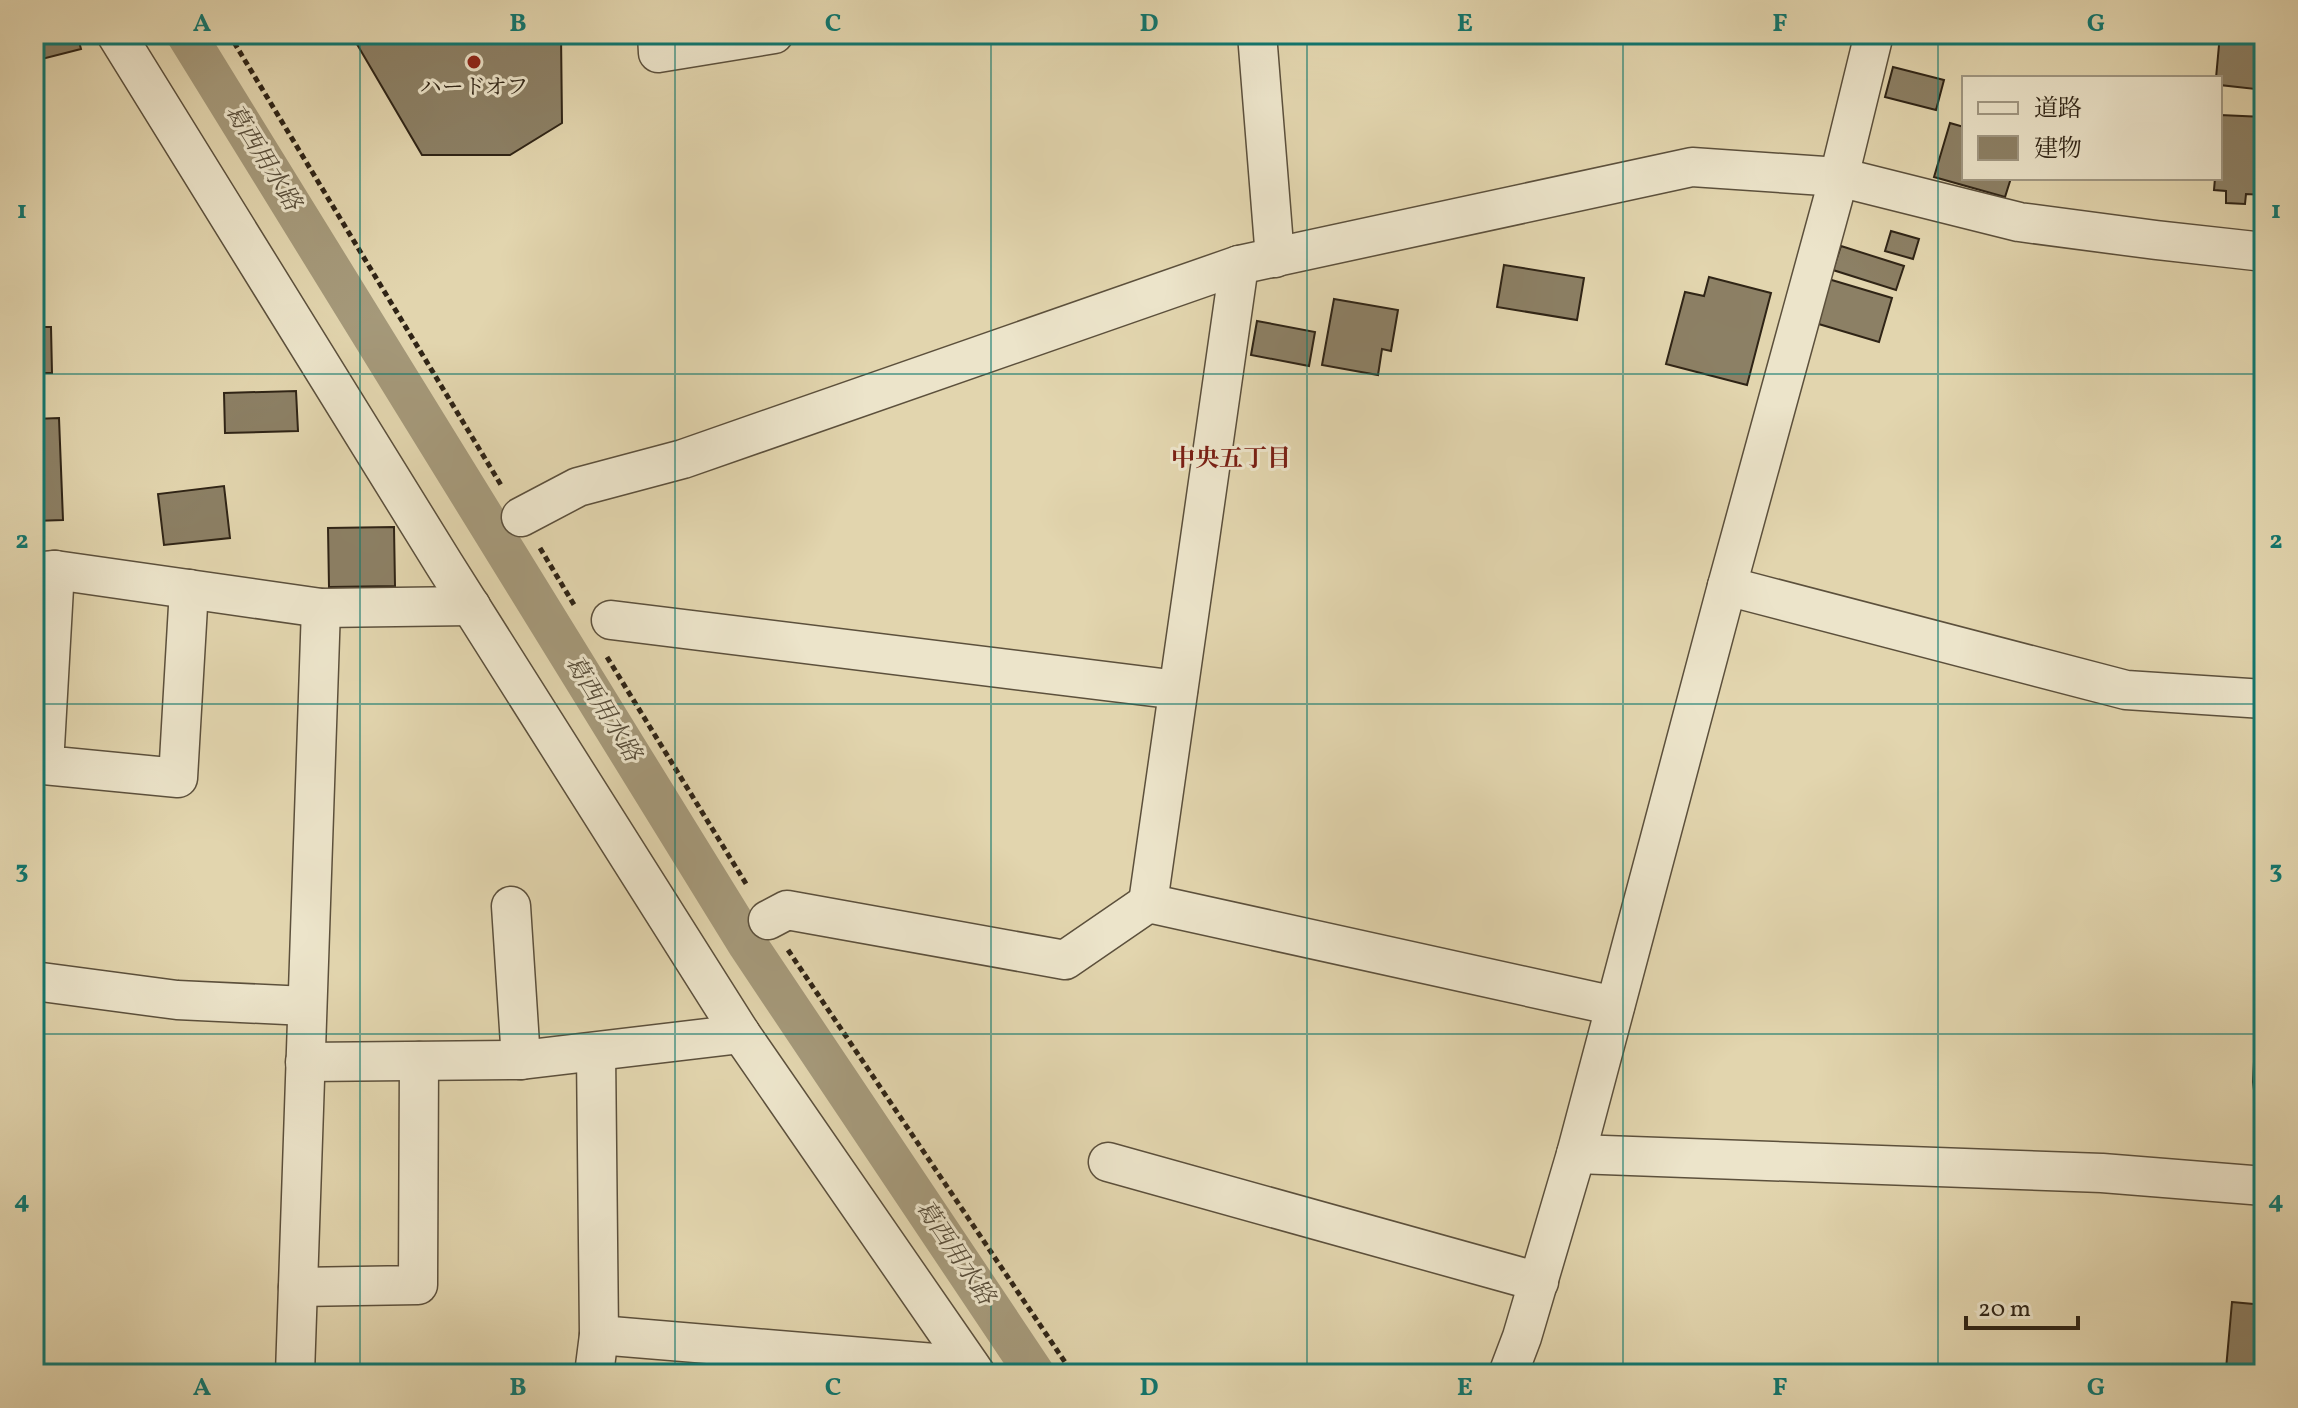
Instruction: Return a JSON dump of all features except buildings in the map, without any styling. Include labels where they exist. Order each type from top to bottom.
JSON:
[{"type":"street","points":[[116,34],[741,1034],[973,1370]]},
{"type":"street","points":[[657,34],[658,53],[774,34]]},
{"type":"street","points":[[1257,34],[1275,258]]},
{"type":"street","points":[[1508,1374],[1539,1282],[1576,1154],[1839,177],[1874,34]]},
{"type":"street","points":[[521,517],[578,487],[683,459],[1239,265],[1692,167],[1839,177],[2019,222],[2264,252]]},
{"type":"street","points":[[1148,903],[1239,265]]},
{"type":"street","points":[[189,589],[178,778],[44,765],[44,571],[189,589],[321,608],[471,606]]},
{"type":"street","points":[[1727,586],[2126,690],[2264,699]]},
{"type":"street","points":[[295,1374],[321,608]]},
{"type":"street","points":[[611,620],[1178,690]]},
{"type":"street","points":[[768,920],[787,910],[1065,960],[1148,903],[1615,1006]]},
{"type":"street","points":[[511,906],[521,1060]]},
{"type":"street","points":[[34,981],[177,1000],[307,1006]]},
{"type":"street","points":[[305,1062],[521,1060],[741,1034]]},
{"type":"street","points":[[594,1374],[599,1335],[596,1052]]},
{"type":"street","points":[[298,1287],[418,1285],[419,1061]]},
{"type":"street","points":[[1576,1154],[2102,1173],[2264,1186]]},
{"type":"street","points":[[1108,1162],[1539,1282]]},
{"type":"street","points":[[599,1335],[973,1370]]},
{"type":"path","points":[[229,34],[521,517]]},
{"type":"waterway","name":"葛西用水路","points":[[186,34],[748,945],[1035,1374]]},
{"type":"place","name":"ハードオフ","points":[[474,62]]},
{"type":"district","name":"中央五丁目","points":[[1231,460]]}]
